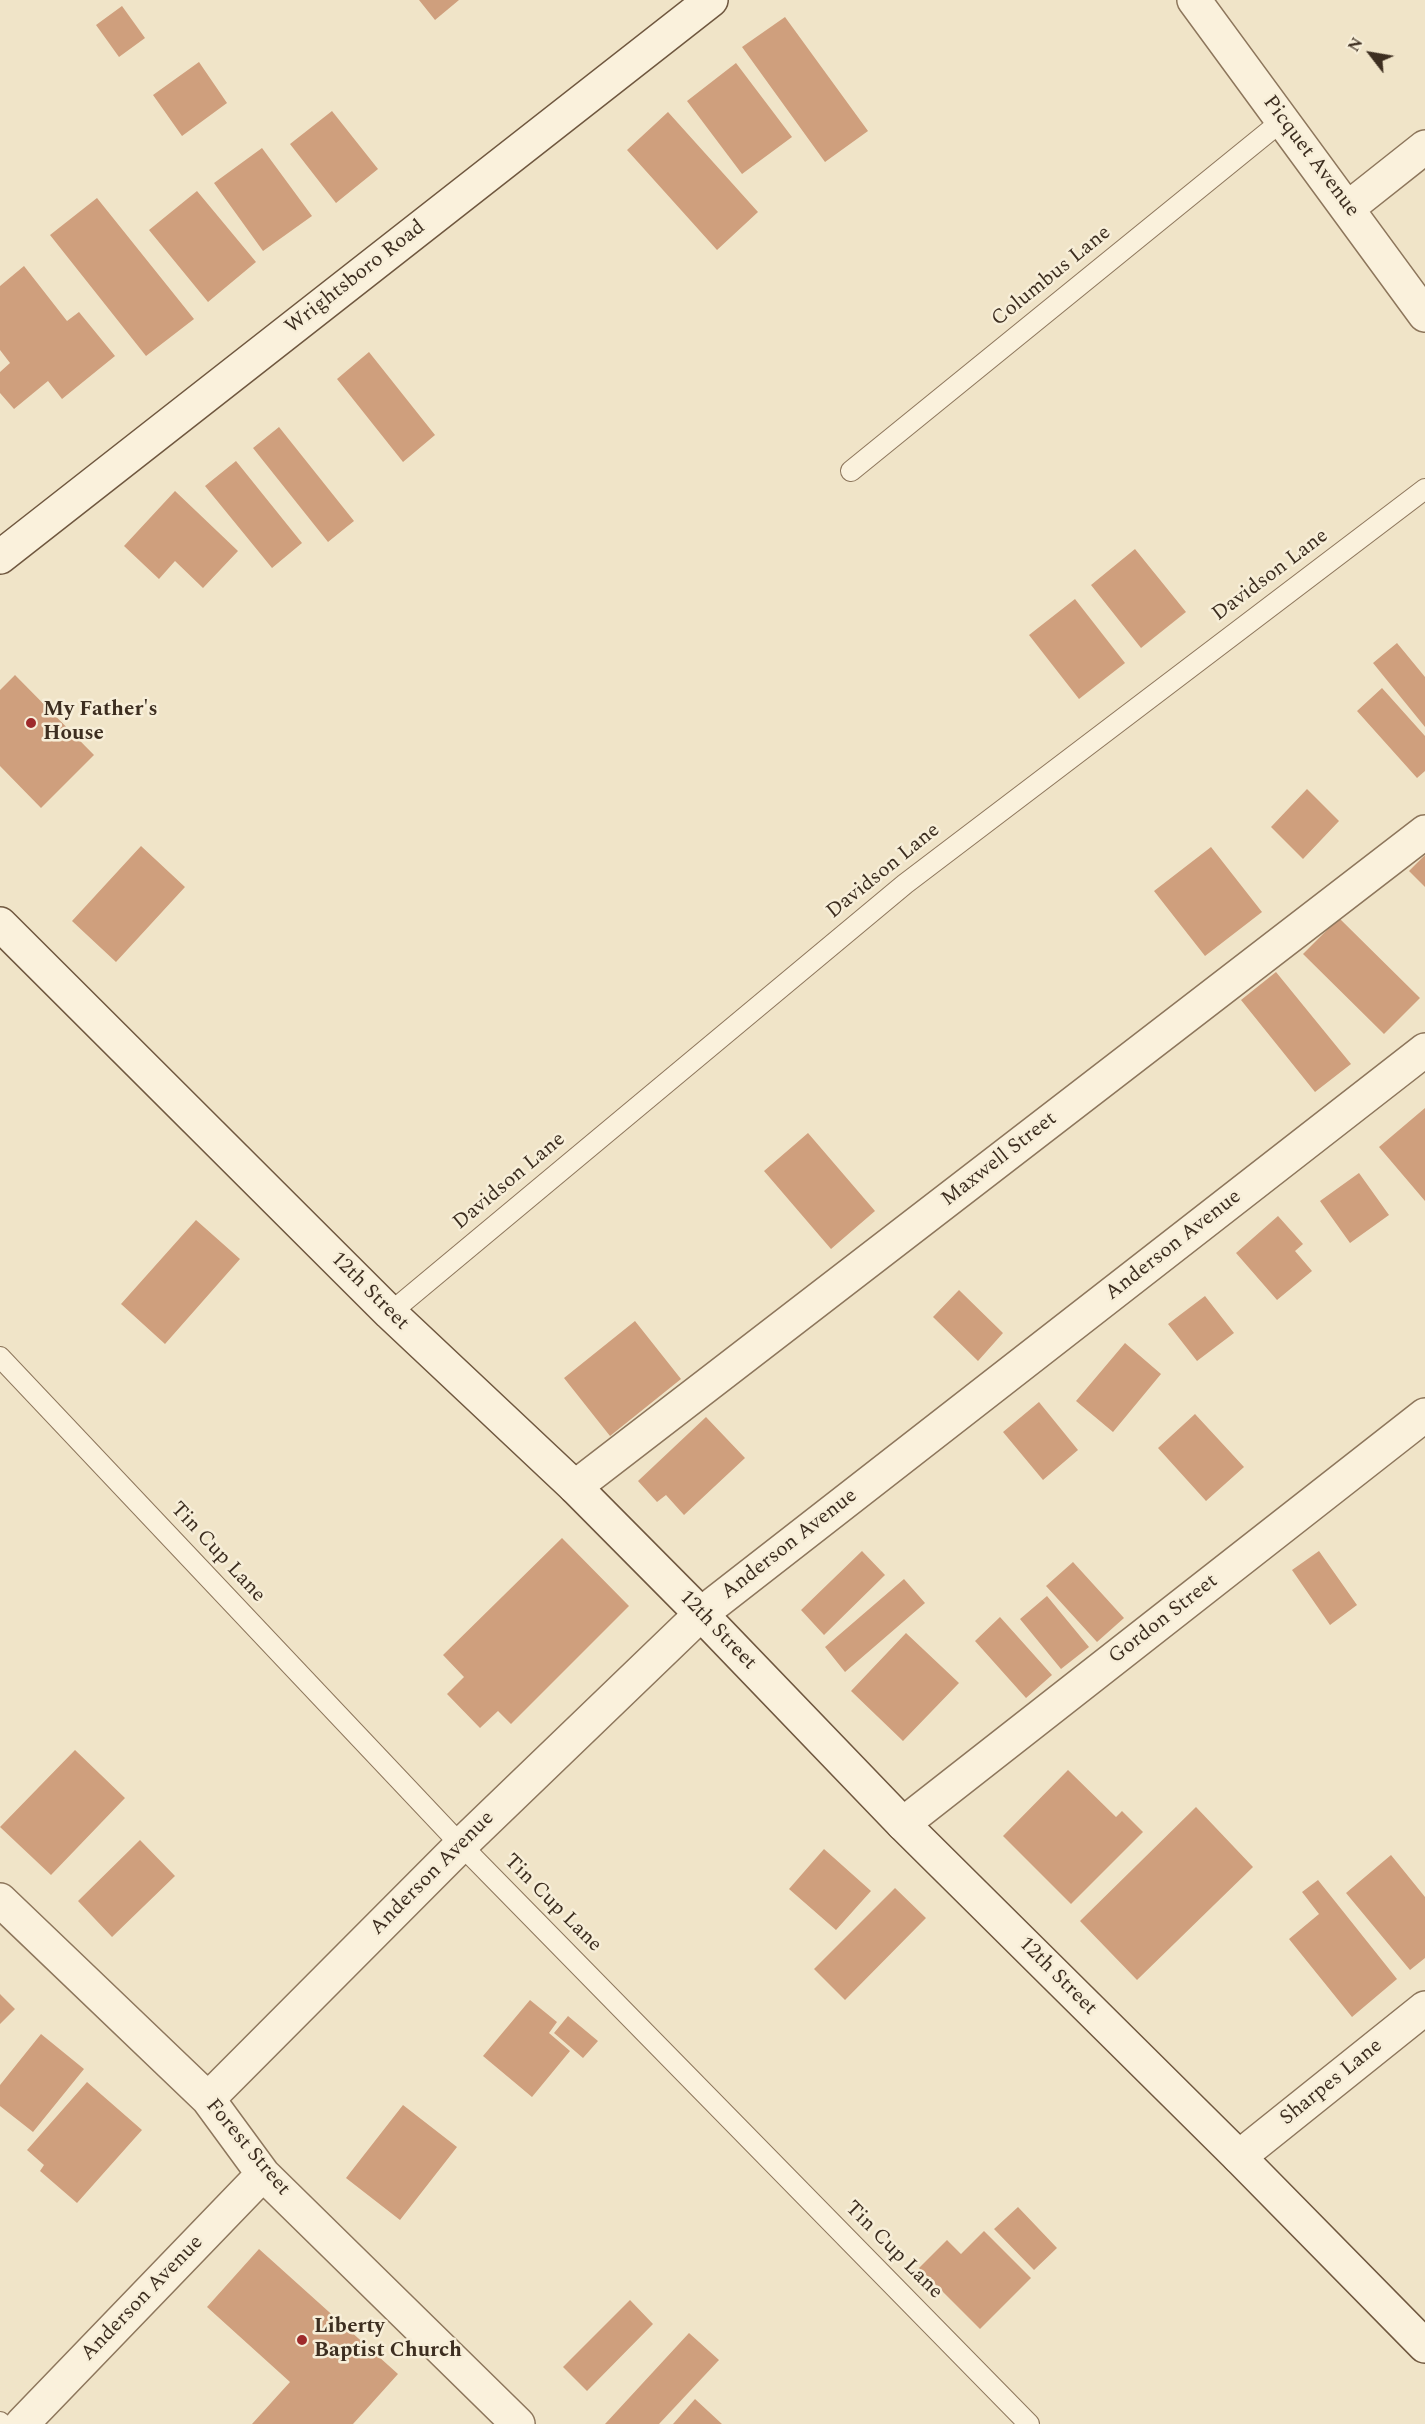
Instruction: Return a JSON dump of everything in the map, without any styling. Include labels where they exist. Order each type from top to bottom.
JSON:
[{"type":"street","name":"Wrightsboro Road","points":[[0,556],[711,0]]},
{"type":"street","name":"Picquet Avenue","points":[[1194,0],[1425,315]]},
{"type":"street","points":[[1348,208],[1425,147]]},
{"type":"street","name":"Maxwell Street","points":[[575,1487],[1425,832]]},
{"type":"street","name":"12th Street","points":[[2,930],[390,1313],[575,1487],[903,1824],[1239,2157],[1425,2346]]},
{"type":"street","name":"Anderson Avenue","points":[[208,2099],[461,1845],[701,1614],[1425,1050]]},
{"type":"street","name":"Gordon Street","points":[[903,1824],[1425,1415]]},
{"type":"street","name":"Forest Street","points":[[0,1900],[208,2099],[263,2174],[518,2424]]},
{"type":"street","name":"Sharpes Lane","points":[[1239,2157],[1425,2008]]},
{"type":"street","name":"Anderson Avenue","points":[[22,2424],[263,2174]]},
{"type":"lane","name":"Columbus Lane","points":[[851,471],[1282,120]]},
{"type":"lane","name":"Davidson Lane","points":[[390,1313],[905,884],[1425,489]]},
{"type":"lane","name":"Tin Cup Lane","points":[[0,1357],[461,1845],[1029,2424]]},
{"type":"building","points":[[419,0],[459,0],[435,20]]},
{"type":"building","points":[[122,6],[145,38],[119,57],[96,25]]},
{"type":"building","points":[[785,17],[868,131],[825,162],[742,47]]},
{"type":"building","points":[[199,62],[227,103],[182,136],[153,95]]},
{"type":"building","points":[[736,63],[792,137],[742,174],[687,101]]},
{"type":"building","points":[[332,111],[378,169],[336,203],[290,144]]},
{"type":"building","points":[[668,112],[758,212],[717,250],[627,150]]},
{"type":"building","points":[[262,148],[312,216],[263,251],[214,183]]},
{"type":"building","points":[[197,191],[256,262],[208,302],[149,230]]},
{"type":"building","points":[[97,198],[194,319],[146,356],[50,235]]},
{"type":"building","points":[[24,266],[67,321],[79,312],[115,356],[62,399],[48,381],[14,409],[0,393],[0,372],[10,363],[0,350],[0,286]]},
{"type":"building","points":[[369,352],[435,435],[403,462],[337,379]]},
{"type":"building","points":[[279,427],[354,521],[328,542],[253,448]]},
{"type":"building","points":[[236,461],[302,543],[272,568],[205,486]]},
{"type":"building","points":[[175,491],[238,551],[203,588],[175,561],[159,579],[124,546]]},
{"type":"building","points":[[1135,549],[1186,612],[1141,648],[1091,585]]},
{"type":"building","points":[[1075,599],[1125,663],[1079,699],[1029,635]]},
{"type":"building","points":[[1397,643],[1425,677],[1425,727],[1373,663]]},
{"type":"building","name":"My Father's House","points":[[15,675],[94,755],[41,808],[0,766],[0,690]]},
{"type":"building","points":[[1382,688],[1425,736],[1425,771],[1417,778],[1357,711]]},
{"type":"building","points":[[1307,789],[1339,821],[1303,859],[1271,827]]},
{"type":"building","points":[[141,846],[185,887],[116,962],[72,921]]},
{"type":"building","points":[[1211,847],[1262,912],[1205,956],[1154,891]]},
{"type":"building","points":[[1425,855],[1425,887],[1409,871]]},
{"type":"building","points":[[1339,918],[1420,998],[1384,1034],[1303,954]]},
{"type":"building","points":[[1276,972],[1351,1064],[1315,1092],[1241,1000]]},
{"type":"building","points":[[1425,1108],[1425,1201],[1379,1147]]},
{"type":"building","points":[[808,1133],[875,1211],[831,1249],[764,1171]]},
{"type":"building","points":[[1359,1173],[1389,1215],[1350,1243],[1320,1201]]},
{"type":"building","points":[[1278,1216],[1303,1244],[1295,1251],[1312,1271],[1277,1300],[1236,1253]]},
{"type":"building","points":[[196,1220],[240,1259],[165,1344],[121,1304]]},
{"type":"building","points":[[959,1290],[1003,1333],[978,1361],[933,1317]]},
{"type":"building","points":[[1205,1296],[1234,1333],[1197,1361],[1168,1324]]},
{"type":"building","points":[[635,1321],[681,1379],[610,1436],[564,1378]]},
{"type":"building","points":[[1125,1343],[1161,1374],[1113,1432],[1076,1401]]},
{"type":"building","points":[[1039,1402],[1078,1450],[1043,1480],[1003,1432]]},
{"type":"building","points":[[1195,1414],[1244,1467],[1206,1501],[1158,1448]]},
{"type":"building","points":[[706,1417],[745,1458],[684,1515],[666,1495],[657,1502],[638,1481]]},
{"type":"building","points":[[562,1538],[629,1606],[511,1724],[498,1711],[480,1728],[447,1694],[464,1677],[443,1655]]},
{"type":"building","points":[[862,1551],[885,1575],[824,1635],[801,1610]]},
{"type":"building","points":[[1319,1551],[1357,1605],[1330,1625],[1292,1570]]},
{"type":"building","points":[[1073,1562],[1124,1618],[1097,1642],[1046,1586]]},
{"type":"building","points":[[904,1579],[925,1603],[845,1672],[825,1647]]},
{"type":"building","points":[[1047,1596],[1089,1647],[1061,1669],[1020,1619]]},
{"type":"building","points":[[1000,1617],[1052,1675],[1026,1698],[975,1641]]},
{"type":"building","points":[[906,1633],[959,1683],[903,1741],[851,1691]]},
{"type":"building","points":[[75,1750],[125,1798],[51,1875],[0,1827]]},
{"type":"building","points":[[1068,1770],[1116,1817],[1122,1811],[1143,1832],[1071,1904],[1003,1836]]},
{"type":"building","points":[[1196,1807],[1253,1867],[1137,1980],[1080,1921]]},
{"type":"building","points":[[140,1840],[175,1876],[112,1937],[78,1901]]},
{"type":"building","points":[[824,1849],[871,1891],[836,1930],[789,1889]]},
{"type":"building","points":[[1391,1855],[1425,1897],[1425,1958],[1410,1970],[1346,1893]]},
{"type":"building","points":[[1318,1880],[1397,1979],[1352,2017],[1289,1939],[1319,1914],[1302,1892]]},
{"type":"building","points":[[895,1888],[926,1918],[845,2000],[814,1969]]},
{"type":"building","points":[[0,1994],[15,2009],[0,2024]]},
{"type":"building","points":[[530,2000],[557,2022],[549,2033],[570,2051],[532,2097],[483,2056]]},
{"type":"building","points":[[568,2016],[598,2041],[583,2058],[554,2033]]},
{"type":"building","points":[[41,2034],[84,2069],[33,2132],[0,2106],[0,2085]]},
{"type":"building","points":[[87,2082],[142,2130],[77,2203],[40,2171],[44,2165],[27,2150]]},
{"type":"building","points":[[403,2105],[457,2147],[400,2220],[346,2178]]},
{"type":"building","points":[[1018,2207],[1057,2248],[1034,2270],[994,2229]]},
{"type":"building","points":[[984,2231],[1031,2278],[980,2329],[919,2268],[947,2240],[961,2254]]},
{"type":"building","name":"Liberty Baptist Church","points":[[259,2249],[398,2374],[353,2424],[252,2424],[290,2382],[207,2307]]},
{"type":"building","points":[[630,2300],[653,2324],[587,2391],[563,2367]]},
{"type":"building","points":[[689,2333],[719,2360],[659,2424],[605,2424]]},
{"type":"building","points":[[695,2399],[722,2424],[673,2424]]},
{"type":"place","name":"My Father's House","points":[[31,723]]},
{"type":"place","name":"Liberty Baptist Church","points":[[302,2340]]}]
